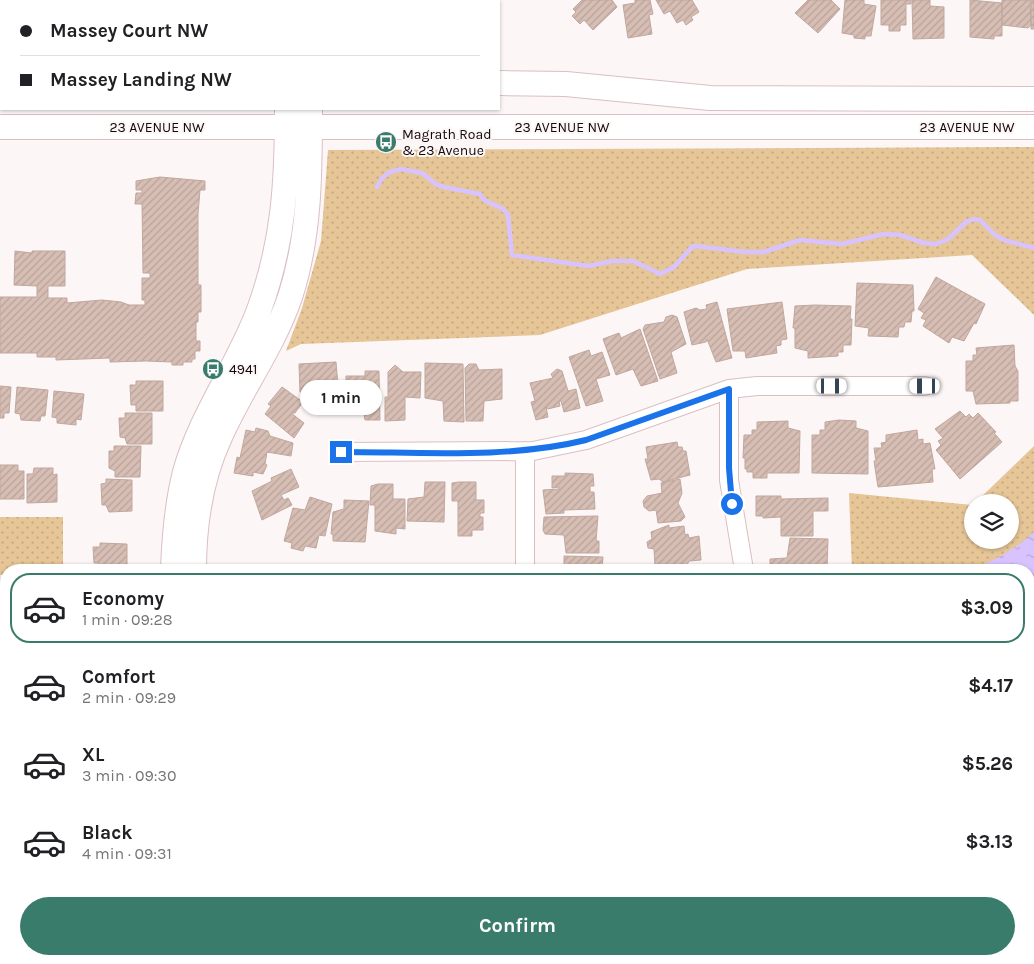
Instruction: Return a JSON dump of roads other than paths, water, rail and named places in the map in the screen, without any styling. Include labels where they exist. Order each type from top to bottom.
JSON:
[{"type":"main road","name":"23 AVENUE NW","points":[[500,83],[566,84],[710,98],[1034,98]]},
{"type":"main road","name":"23 AVENUE NW","points":[[0,127],[287,118],[1034,127]]},
{"type":"main road","points":[[173,564],[177,521],[185,472],[203,426],[258,310],[279,243],[285,197],[287,118]]},
{"type":"main road","points":[[194,564],[197,522],[204,481],[211,456],[272,337],[290,297],[306,227],[310,118]]},
{"type":"street","points":[[341,452],[525,451],[586,440],[729,389],[757,386],[925,386]]},
{"type":"street","points":[[729,389],[729,480],[743,564]]},
{"type":"street","points":[[525,451],[525,564]]},
{"type":"water","points":[[1034,532],[1034,564],[984,564],[1012,549],[1019,549],[1019,544]]},
{"type":"waterway","points":[[377,187],[382,178],[390,172],[401,169],[422,173],[437,185],[480,194],[484,200],[503,209],[508,215],[512,255],[588,266],[613,261],[633,261],[660,274],[674,267],[695,246],[745,252],[764,252],[800,240],[842,244],[884,234],[900,235],[924,243],[936,244],[948,239],[966,222],[974,219],[980,220],[995,235],[1004,240],[1034,248]]},
{"type":"place","name":"Magrath Road & 23 Avenue","points":[[386,142]]},
{"type":"place","name":"4941","points":[[213,369]]}]
